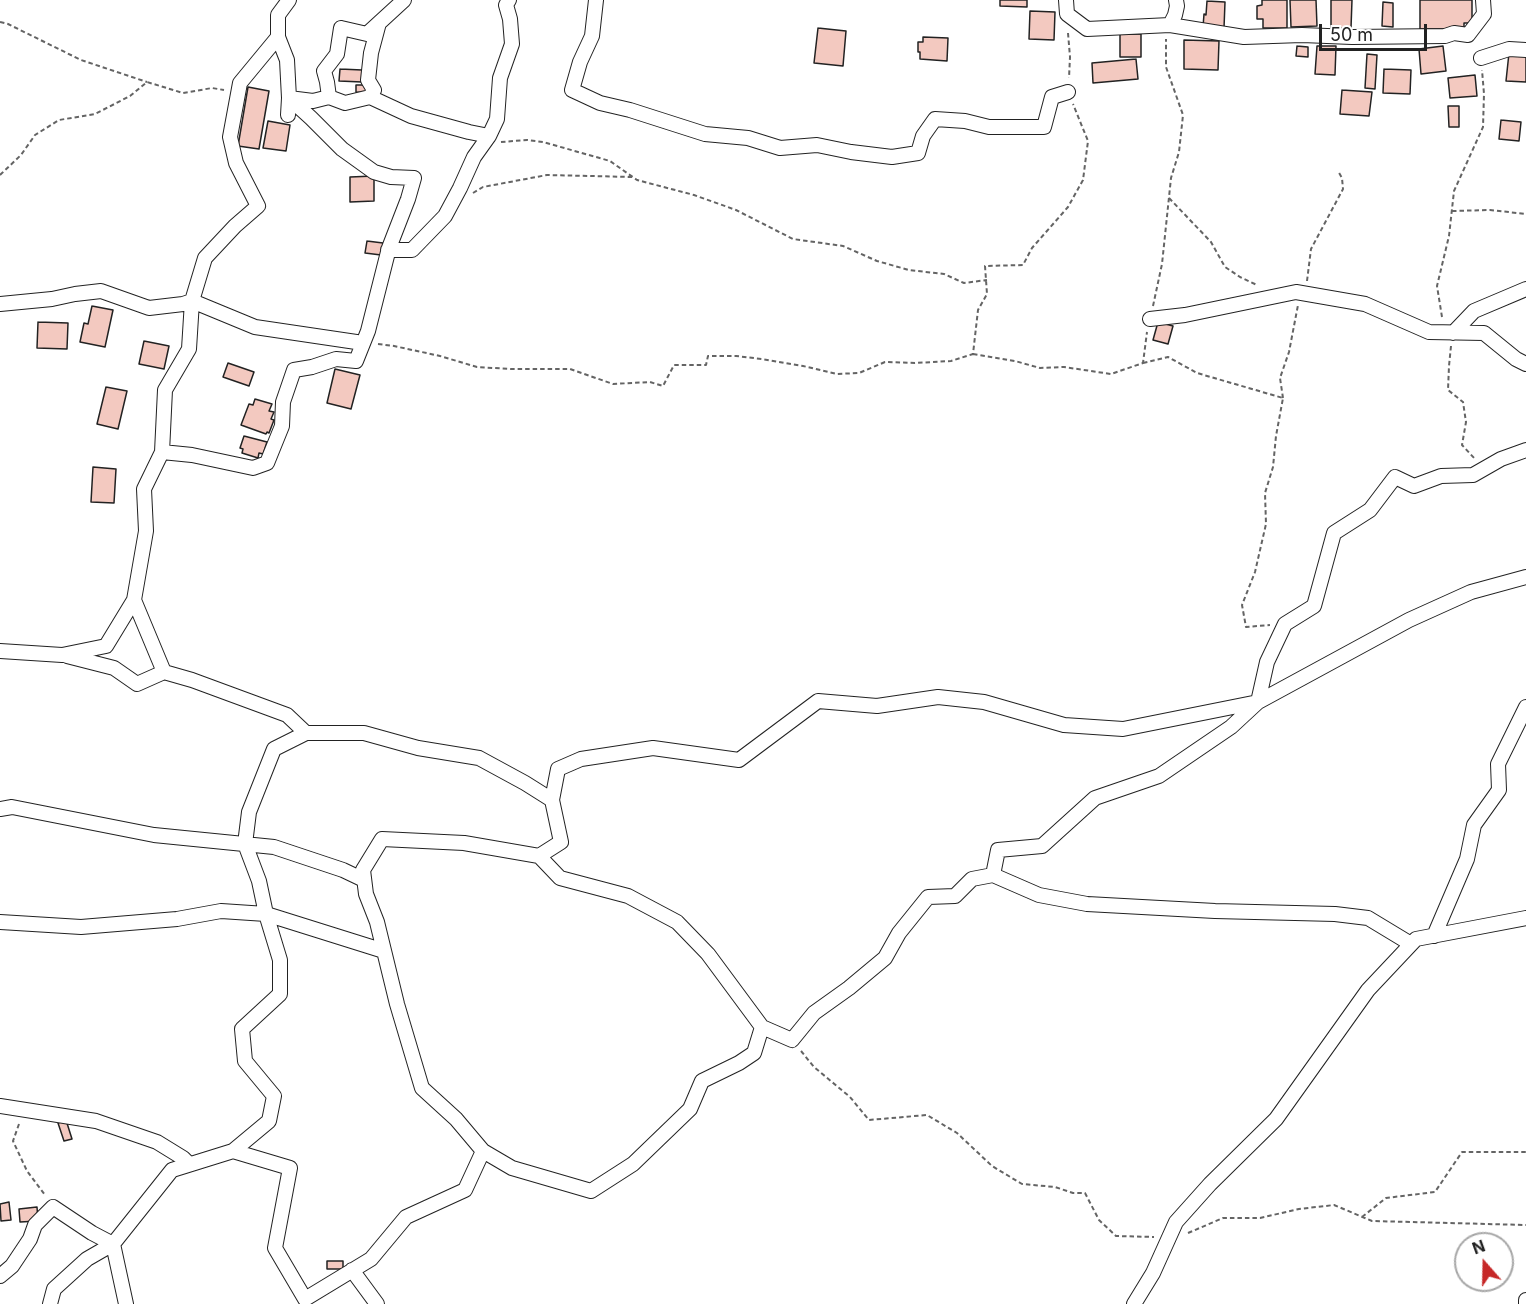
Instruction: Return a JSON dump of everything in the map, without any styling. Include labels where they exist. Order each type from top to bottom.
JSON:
[{"type":"street","points":[[288,115],[287,60],[278,37],[278,15],[289,0]]},
{"type":"street","points":[[329,97],[324,71],[337,54],[341,28],[367,34],[404,0]]},
{"type":"street","points":[[388,250],[412,250],[446,216],[474,157],[497,119],[500,78],[512,44],[510,19],[506,5],[509,0]]},
{"type":"street","points":[[596,0],[592,36],[580,62],[572,90],[600,104],[630,110],[705,134],[748,138],[780,148],[816,145],[892,157],[918,153],[923,136],[935,119],[965,121],[989,127],[1044,127],[1052,97],[1068,92]]},
{"type":"street","points":[[1170,25],[1176,15],[1176,0]]},
{"type":"street","points":[[1066,7],[1088,29],[1170,25],[1244,37],[1445,36],[1454,33],[1468,35],[1484,14],[1483,0]]},
{"type":"street","points":[[370,97],[374,90],[368,80],[371,53],[379,23]]},
{"type":"street","points":[[62,655],[106,645],[134,600],[146,531],[144,489],[162,452],[165,390],[189,350],[192,301],[205,258],[235,226],[258,206],[236,163],[230,136],[240,83],[278,37]]},
{"type":"street","points":[[1481,58],[1509,49],[1526,51]]},
{"type":"street","points":[[289,98],[313,101],[329,97],[345,104],[370,97],[411,116],[469,132],[486,140]]},
{"type":"street","points":[[162,452],[192,455],[253,468],[267,463],[282,426],[283,402],[294,370],[336,359],[356,361],[368,331],[388,250],[414,178],[391,177],[374,172],[342,149],[289,98]]},
{"type":"street","points":[[1453,333],[1474,311],[1526,289]]},
{"type":"street","points":[[0,304],[101,291],[149,308],[192,301],[255,327],[363,343]]},
{"type":"street","points":[[1150,319],[1185,315],[1279,296],[1305,294],[1365,304],[1429,332],[1484,333],[1516,359],[1526,364]]},
{"type":"street","points":[[1258,702],[1267,662],[1285,624],[1314,606],[1334,532],[1370,510],[1395,477],[1414,486],[1441,477],[1473,475],[1501,459],[1526,450]]},
{"type":"street","points":[[993,875],[998,850],[1042,846],[1095,798],[1159,776],[1231,727],[1258,702],[1409,620],[1471,592],[1526,577]]},
{"type":"street","points":[[134,600],[164,672]]},
{"type":"street","points":[[0,651],[62,655],[114,668],[137,684],[164,672],[287,714],[306,732]]},
{"type":"street","points":[[539,856],[561,842],[552,800],[558,769],[581,759],[653,748],[740,760],[818,701],[877,706],[938,697],[984,702],[1064,725],[1123,729],[1258,702]]},
{"type":"street","points":[[1434,936],[1467,859],[1474,825],[1499,790],[1498,764],[1526,707]]},
{"type":"street","points":[[50,1304],[54,1288],[87,1259],[113,1244],[172,1170],[232,1151],[269,1121],[274,1096],[245,1061],[242,1029],[280,994],[280,960],[259,881],[246,844],[249,812],[274,749],[306,732],[364,733],[418,748],[479,758],[552,800]]},
{"type":"street","points":[[0,809],[12,807],[154,835],[274,847],[343,870],[364,880]]},
{"type":"street","points":[[762,1027],[754,1053],[702,1082],[690,1109],[633,1164],[591,1191],[512,1168],[483,1151],[456,1119],[422,1088],[376,922],[366,894],[363,870],[382,839],[464,843],[539,856],[560,878],[628,896],[677,922],[708,954],[762,1027],[792,1040],[813,1013],[849,988],[885,958],[899,933],[928,897],[955,896],[972,879],[993,875],[1039,895],[1087,904],[1215,911],[1335,914],[1368,918],[1411,944]]},
{"type":"street","points":[[0,922],[81,927],[177,920],[221,911],[266,914],[384,951]]},
{"type":"street","points":[[1134,1304],[1153,1273],[1176,1222],[1210,1184],[1276,1119],[1368,990],[1416,939],[1526,918]]},
{"type":"street","points":[[0,1106],[96,1121],[157,1142],[189,1164]]},
{"type":"street","points":[[232,1151],[290,1168],[275,1248],[306,1302],[371,1259],[406,1217],[465,1190],[483,1151]]},
{"type":"street","points":[[0,1276],[12,1266],[30,1239],[35,1225],[53,1207],[113,1244]]},
{"type":"street","points":[[113,1244],[126,1304]]},
{"type":"street","points":[[352,1270],[377,1304]]},
{"type":"path","points":[[973,354],[978,310],[987,294],[986,266],[1023,265],[1032,248],[1068,207],[1083,180],[1088,141],[1068,92],[1070,57],[1066,7]]},
{"type":"path","points":[[0,22],[81,60],[183,93],[212,88],[238,91]]},
{"type":"path","points":[[1143,363],[1162,264],[1171,178],[1179,152],[1183,115],[1166,67],[1166,34],[1170,25]]},
{"type":"path","points":[[1481,58],[1484,94],[1483,127],[1454,192],[1449,236],[1437,286],[1443,320],[1453,333],[1448,390],[1462,402],[1466,422],[1462,445],[1473,456],[1481,470]]},
{"type":"path","points":[[0,175],[21,155],[35,135],[58,120],[95,114],[130,96],[147,82]]},
{"type":"path","points":[[486,140],[543,142],[610,161],[637,180],[694,195],[736,210],[793,239],[843,246],[877,261],[909,270],[944,274],[964,283],[987,280]]},
{"type":"path","points":[[1285,624],[1246,627],[1242,605],[1255,572],[1266,524],[1265,493],[1272,467],[1283,398],[1280,378],[1289,352],[1296,306],[1305,294],[1311,249],[1343,189],[1342,178],[1338,171]]},
{"type":"path","points":[[468,197],[483,187],[547,175],[634,177]]},
{"type":"path","points":[[1169,198],[1211,242],[1225,267],[1279,296]]},
{"type":"path","points":[[1452,211],[1491,210],[1526,214]]},
{"type":"path","points":[[363,343],[394,346],[477,367],[570,369],[613,384],[650,382],[663,386],[674,365],[706,365],[708,356],[762,359],[837,374],[859,373],[885,362],[951,361],[973,354],[1040,368],[1064,367],[1111,374],[1168,357],[1197,373],[1283,398]]},
{"type":"path","points":[[792,1040],[814,1067],[850,1097],[869,1120],[927,1115],[957,1133],[992,1166],[1022,1184],[1055,1187],[1085,1194],[1099,1220],[1116,1236],[1151,1236],[1167,1241],[1223,1218],[1260,1218],[1299,1209],[1334,1205],[1372,1221],[1526,1225]]},
{"type":"path","points":[[26,1110],[14,1141],[27,1171],[47,1198],[48,1212]]},
{"type":"path","points":[[1362,1216],[1386,1198],[1435,1192],[1462,1152],[1526,1152]]},
{"type":"building","points":[[1000,0],[1027,0],[1027,7],[1000,6]]},
{"type":"building","points":[[1262,0],[1287,0],[1287,28],[1263,28],[1263,19],[1257,19],[1257,6],[1262,5]]},
{"type":"building","points":[[1290,0],[1316,0],[1317,26],[1291,27]]},
{"type":"building","points":[[1331,0],[1352,0],[1351,28],[1331,28]]},
{"type":"building","points":[[1420,0],[1472,0],[1472,23],[1464,23],[1464,29],[1420,29]]},
{"type":"building","points":[[1207,1],[1225,2],[1224,28],[1203,27]]},
{"type":"building","points":[[1383,2],[1393,3],[1393,27],[1382,26]]},
{"type":"building","points":[[1030,11],[1055,12],[1054,40],[1029,39]]},
{"type":"building","points":[[818,28],[846,31],[843,66],[814,63]]},
{"type":"building","points":[[1120,34],[1141,34],[1141,57],[1120,57]]},
{"type":"building","points":[[923,37],[948,38],[947,61],[920,59],[918,42],[923,42]]},
{"type":"building","points":[[1184,40],[1219,41],[1218,70],[1184,69]]},
{"type":"building","points":[[1297,46],[1308,47],[1308,57],[1296,56]]},
{"type":"building","points":[[1317,46],[1336,46],[1335,75],[1315,74]]},
{"type":"building","points":[[1443,46],[1446,71],[1421,74],[1419,49]]},
{"type":"building","points":[[1509,53],[1526,54],[1526,82],[1506,81]]},
{"type":"building","points":[[1367,54],[1377,55],[1375,89],[1365,88]]},
{"type":"building","points":[[1136,59],[1138,79],[1093,83],[1092,63]]},
{"type":"building","points":[[340,69],[362,70],[362,82],[339,81]]},
{"type":"building","points":[[1384,69],[1411,70],[1410,94],[1383,93]]},
{"type":"building","points":[[1475,75],[1477,96],[1450,98],[1448,78]]},
{"type":"building","points":[[356,85],[368,85],[367,93],[356,92]]},
{"type":"building","points":[[248,87],[269,91],[259,149],[238,146]]},
{"type":"building","points":[[1342,90],[1372,92],[1369,116],[1340,114]]},
{"type":"building","points":[[1448,106],[1459,106],[1459,127],[1449,127]]},
{"type":"building","points":[[1501,120],[1521,122],[1519,141],[1499,139]]},
{"type":"building","points":[[268,121],[290,125],[286,151],[263,148]]},
{"type":"building","points":[[374,176],[374,201],[350,202],[350,177]]},
{"type":"building","points":[[367,241],[383,243],[381,255],[365,253]]},
{"type":"building","points":[[92,306],[113,310],[105,347],[80,342],[84,323],[88,324]]},
{"type":"building","points":[[38,322],[68,323],[67,349],[37,348]]},
{"type":"building","points":[[1158,322],[1173,326],[1168,344],[1153,340]]},
{"type":"building","points":[[144,341],[169,346],[164,369],[139,364]]},
{"type":"building","points":[[228,363],[254,372],[249,386],[223,377]]},
{"type":"building","points":[[335,369],[360,375],[351,409],[327,403]]},
{"type":"building","points":[[106,387],[127,391],[118,429],[97,424]]},
{"type":"building","points":[[255,399],[272,404],[269,411],[274,412],[271,419],[274,420],[269,433],[241,425],[249,404],[253,405]]},
{"type":"building","points":[[244,436],[267,442],[263,454],[259,453],[258,458],[242,453],[243,449],[240,448]]},
{"type":"building","points":[[93,467],[116,469],[114,503],[91,502]]},
{"type":"building","points":[[66,1120],[72,1139],[64,1141],[58,1123]]},
{"type":"building","points":[[9,1202],[11,1220],[1,1221],[0,1204]]},
{"type":"building","points":[[37,1207],[38,1221],[20,1222],[19,1209]]},
{"type":"building","points":[[327,1261],[343,1261],[343,1269],[327,1269]]}]
